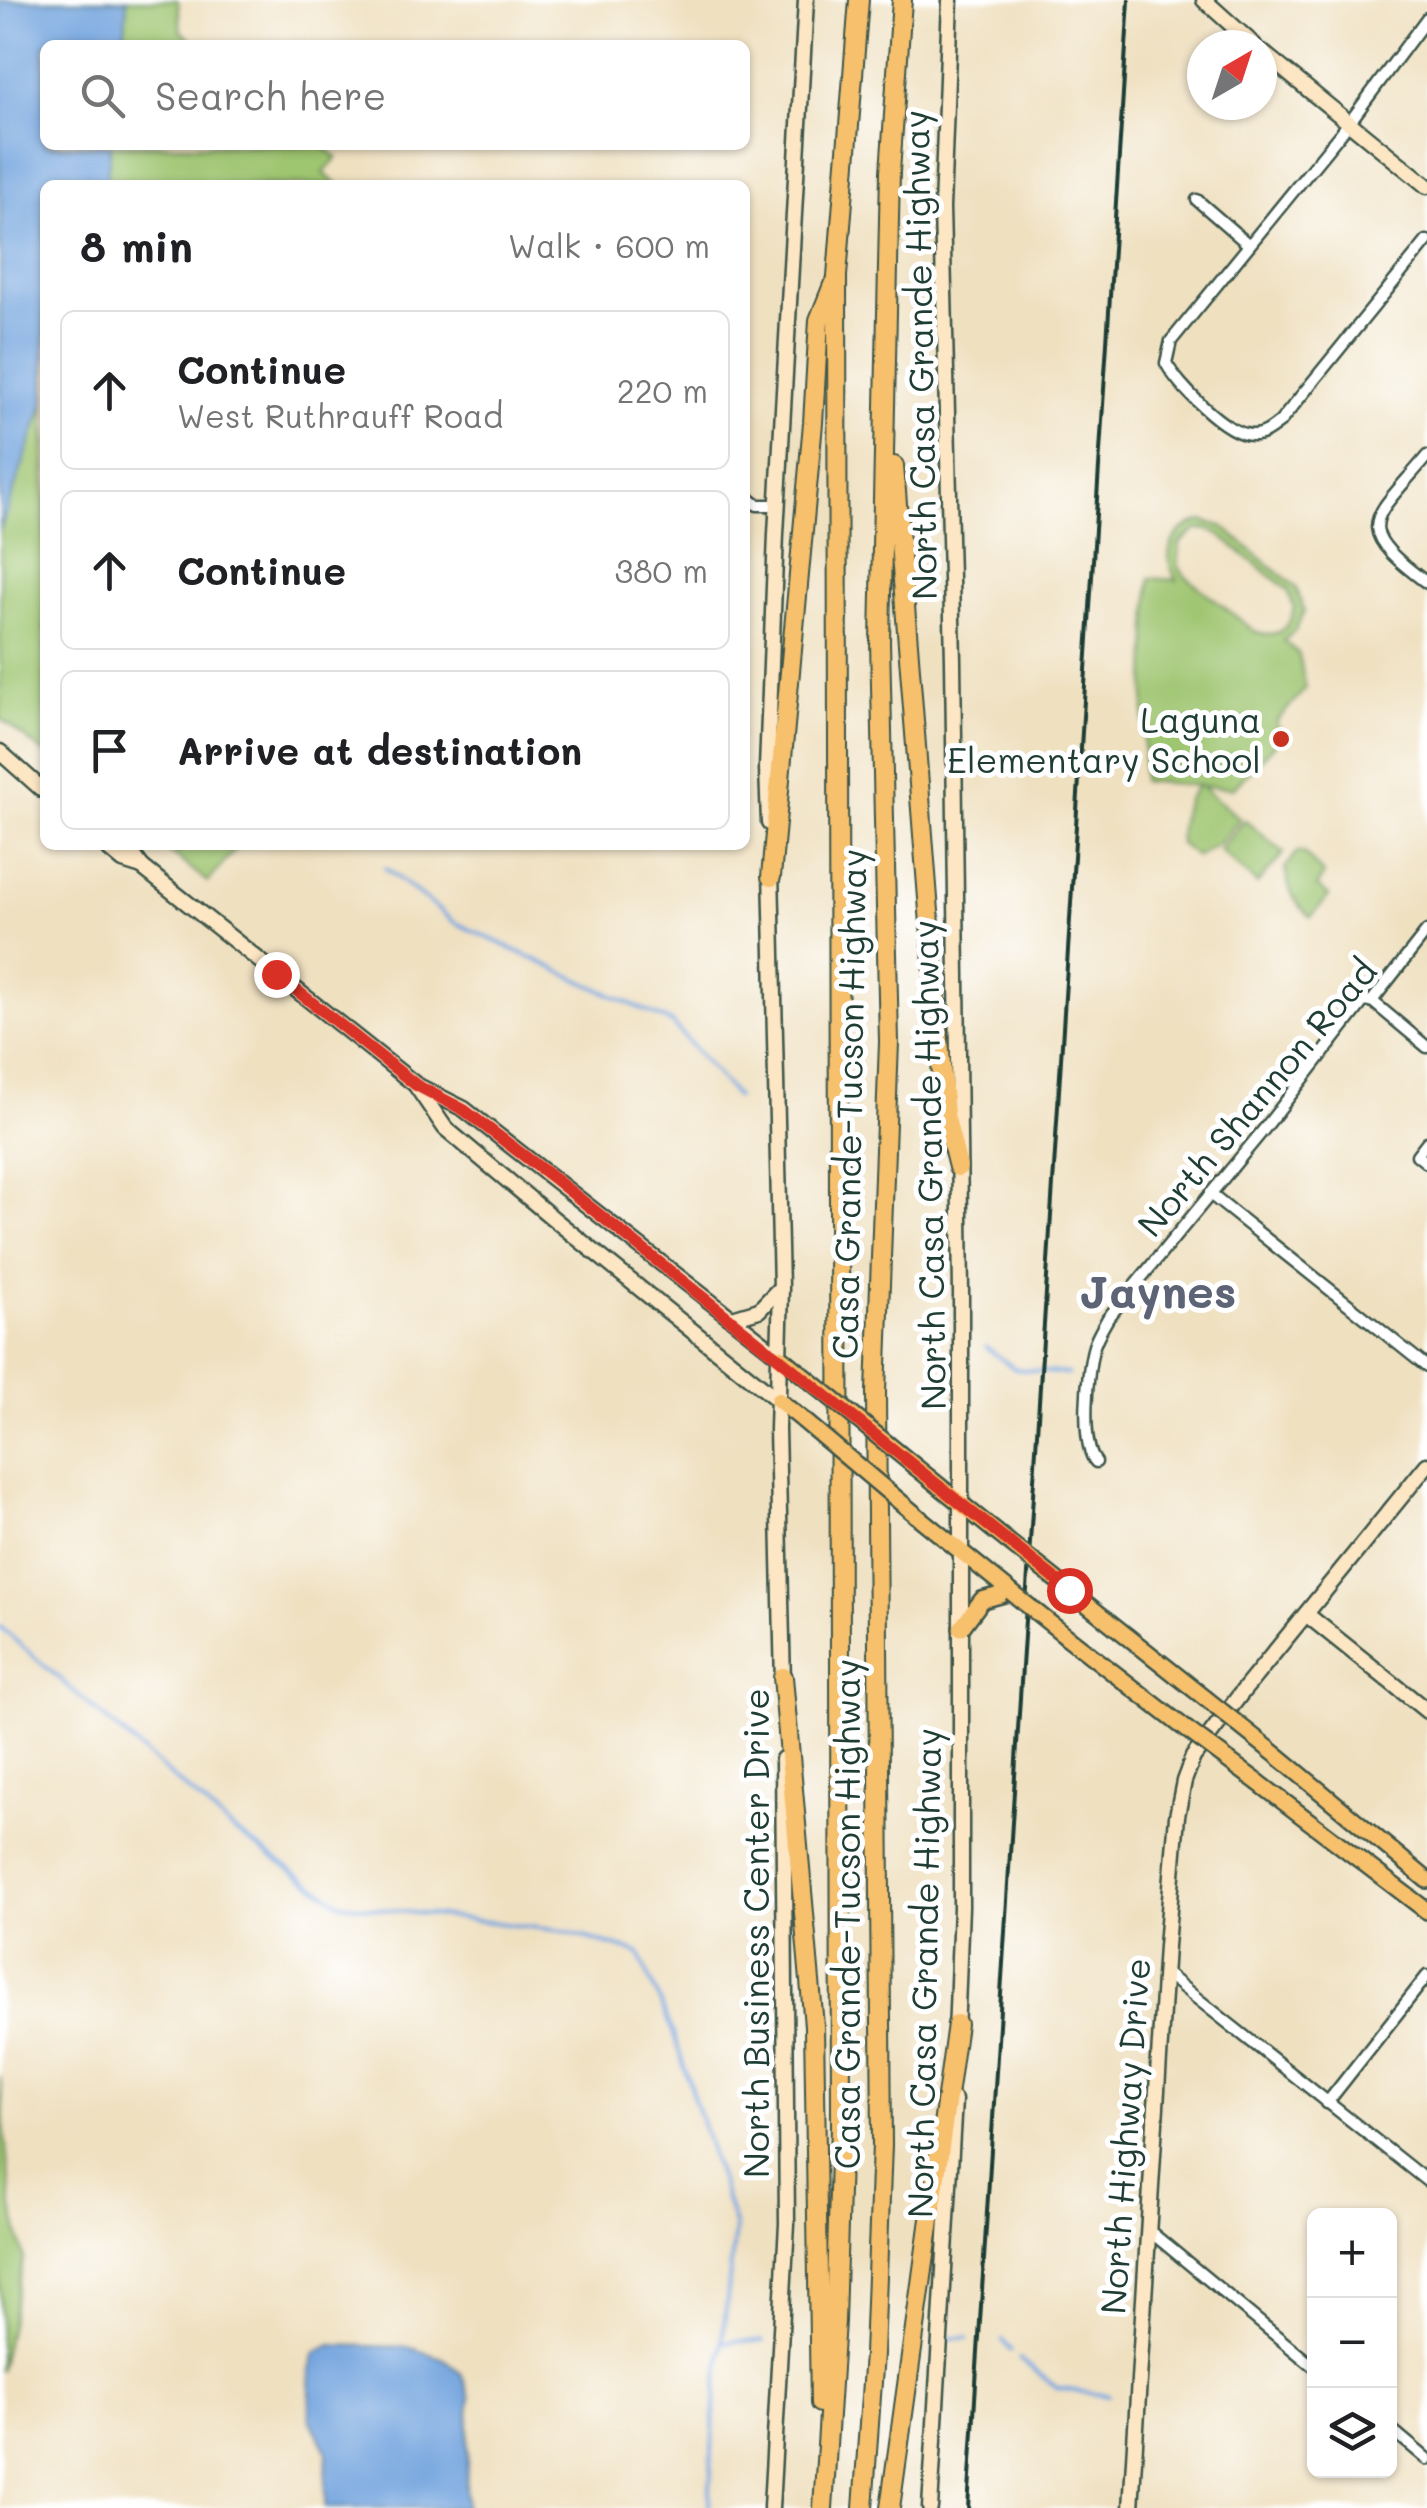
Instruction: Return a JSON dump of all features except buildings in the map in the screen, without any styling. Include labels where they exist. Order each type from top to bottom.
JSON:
[{"type":"highway","name":"Casa Grande-Tucson Highway","points":[[822,2508],[835,2321],[841,2108],[837,276],[860,0]]},
{"type":"highway","name":"Casa Grande-Tucson Highway","points":[[863,2508],[882,2145],[876,1392],[889,1042],[880,641],[890,172],[902,0]]},
{"type":"highway","points":[[771,877],[819,320],[837,276]]},
{"type":"highway","points":[[885,399],[890,417],[945,1116],[958,1167]]},
{"type":"highway","points":[[784,1676],[814,2026],[822,2508]]},
{"type":"highway","points":[[890,2508],[957,2024]]},
{"type":"main road","points":[[780,1357],[768,768],[777,505],[806,0]]},
{"type":"main road","name":"North Casa Grande Highway","points":[[930,2508],[950,2201],[960,1907],[958,1167],[942,208],[950,0]]},
{"type":"main road","points":[[1204,0],[1237,30]]},
{"type":"main road","points":[[1277,64],[1427,186]]},
{"type":"main road","points":[[0,752],[40,780]]},
{"type":"main road","points":[[29,774],[40,786]]},
{"type":"main road","points":[[110,850],[123,861],[142,867]]},
{"type":"main road","points":[[130,850],[142,867],[416,1085],[464,1110],[732,1318],[1427,1880]]},
{"type":"main road","points":[[416,1085],[445,1128],[803,1420],[1003,1590],[1427,1911]]},
{"type":"main road","points":[[732,1318],[759,1310],[781,1288]]},
{"type":"main road","name":"North Business Center Drive","points":[[771,2508],[787,2224],[784,1676],[776,1429],[780,1357]]},
{"type":"main road","points":[[1427,1466],[1306,1614],[1427,1710]]},
{"type":"main road","points":[[960,1628],[982,1600],[1003,1590]]},
{"type":"main road","name":"North Highway Drive","points":[[1130,2508],[1177,1816],[1188,1769],[1243,1691],[1306,1614]]},
{"type":"street","points":[[1427,18],[1350,123],[1171,340],[1166,357],[1174,376],[1234,430],[1252,435],[1270,431],[1427,242]]},
{"type":"street","points":[[1197,200],[1248,246]]},
{"type":"street","points":[[1427,456],[1380,514],[1375,528],[1380,544],[1427,582]]},
{"type":"street","points":[[750,499],[758,504],[777,505]]},
{"type":"street","name":"North Shannon Road","points":[[1096,1462],[1090,1457],[1087,1439],[1089,1366],[1095,1342],[1108,1318],[1363,1002],[1372,1000],[1427,931]]},
{"type":"street","points":[[1372,1000],[1427,1047]]},
{"type":"street","points":[[1427,1142],[1417,1155],[1427,1163]]},
{"type":"street","points":[[1210,1194],[1427,1368]]},
{"type":"street","points":[[1165,1973],[1427,2181]]},
{"type":"street","points":[[1327,2102],[1427,1976]]},
{"type":"street","points":[[1147,2229],[1307,2361]]},
{"type":"street","points":[[1397,2434],[1427,2459]]},
{"type":"green space","points":[[0,0],[178,0],[181,31],[192,40],[40,40],[40,150],[328,150],[337,157],[324,173],[332,180],[40,180],[40,750],[0,718]]},
{"type":"green space","points":[[1202,521],[1222,526],[1296,587],[1304,611],[1295,631],[1283,641],[1298,653],[1306,688],[1276,722],[1282,737],[1233,788],[1201,786],[1240,819],[1220,842],[1197,857],[1180,844],[1180,837],[1186,804],[1199,786],[1142,781],[1150,578],[1177,580],[1170,561],[1172,544],[1176,536]],"holes":[[[1196,530],[1217,533],[1288,590],[1294,608],[1289,622],[1280,631],[1254,631],[1184,575],[1178,565],[1180,543]]]},
{"type":"green space","points":[[1245,820],[1284,853],[1257,884],[1219,850]]},
{"type":"green space","points":[[167,850],[235,850],[208,882]]},
{"type":"green space","points":[[1297,852],[1303,852],[1324,875],[1316,886],[1329,896],[1311,917],[1296,901],[1285,867]]},
{"type":"green space","points":[[0,2075],[11,2203],[24,2257],[0,2372]]},
{"type":"water","points":[[0,0],[127,0],[124,40],[40,40],[40,150],[110,150],[107,180],[40,180],[40,415],[0,531]]},
{"type":"water","points":[[331,2345],[407,2347],[443,2358],[461,2373],[470,2398],[465,2508],[325,2508],[327,2451],[310,2420],[310,2370],[315,2353]]},
{"type":"waterway","points":[[385,868],[454,922],[672,1023],[736,1097]]},
{"type":"waterway","points":[[986,1347],[1015,1369],[1068,1374]]},
{"type":"waterway","points":[[0,1627],[233,1830],[341,1904],[563,1931],[639,1953],[674,2035],[735,2228],[714,2415],[709,2508]]},
{"type":"waterway","points":[[950,2338],[968,2338]]},
{"type":"waterway","points":[[1003,2340],[1011,2351]]},
{"type":"waterway","points":[[723,2342],[763,2341]]},
{"type":"waterway","points":[[1020,2359],[1057,2388],[1109,2396]]},
{"type":"railway","points":[[968,2508],[1129,0]]},
{"type":"place","name":"Laguna Elementary School","points":[[1281,739]]},
{"type":"district","name":"Jaynes","points":[[1158,1290]]},
{"type":"route","points":[[276,974],[416,1085],[464,1110],[556,1180],[1069,1590]]}]
